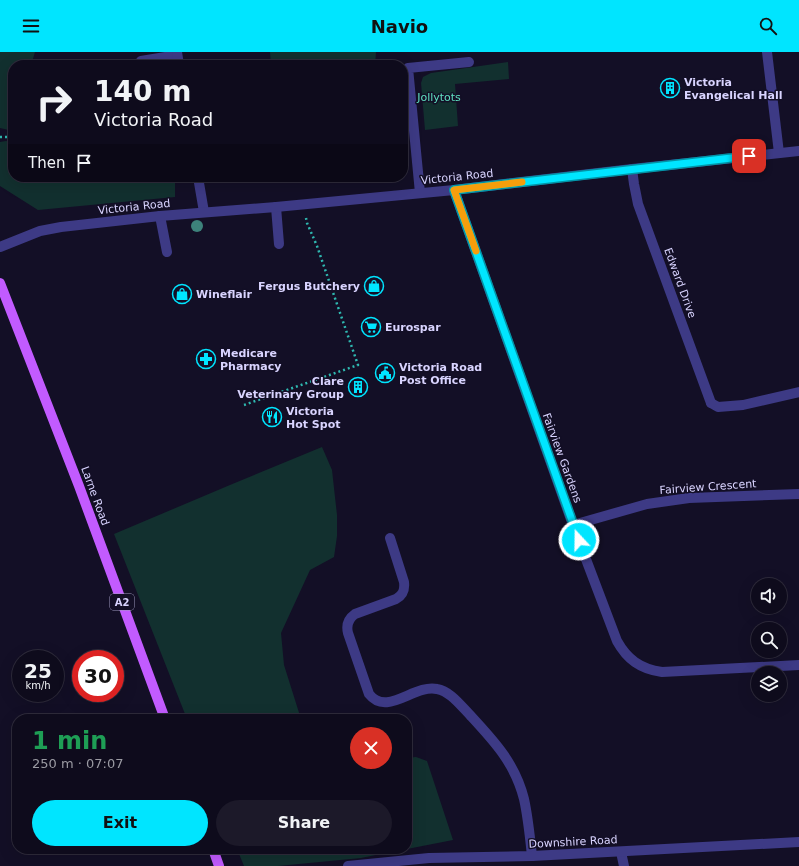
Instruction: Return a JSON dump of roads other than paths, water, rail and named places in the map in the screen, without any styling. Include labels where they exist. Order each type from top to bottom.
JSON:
[{"type":"main road","name":"Larne Road","points":[[0,283],[79,486],[163,714]]},
{"type":"main road","points":[[215,854],[219,866]]},
{"type":"street","points":[[767,52],[779,153]]},
{"type":"street","points":[[141,59],[178,57]]},
{"type":"street","points":[[420,193],[408,68],[469,62]]},
{"type":"street","name":"Victoria Road","points":[[0,246],[40,231],[62,227],[160,216],[276,207],[454,190],[799,151]]},
{"type":"street","name":"Edward Drive","points":[[632,169],[638,204],[711,403],[718,407],[743,404],[799,392]]},
{"type":"street","points":[[199,182],[204,212]]},
{"type":"street","name":"Fairview Gardens","points":[[454,190],[573,525],[617,641],[622,650],[628,657],[641,666],[652,671],[667,672],[799,665]]},
{"type":"street","points":[[276,207],[279,244]]},
{"type":"street","points":[[160,216],[167,252]]},
{"type":"street","name":"Fairview Crescent","points":[[573,525],[647,504],[690,498],[799,494]]},
{"type":"street","points":[[390,538],[404,582],[403,594],[396,599],[355,614],[351,617],[347,627],[369,694],[374,699],[388,702],[399,699],[421,689],[429,688],[448,694],[462,707],[492,738],[515,775],[526,810],[532,856]]},
{"type":"street","name":"Downshire Road","points":[[348,866],[429,858],[532,856],[799,842]]},
{"type":"street","points":[[621,852],[624,866]]},
{"type":"place","name":"Victoria Evangelical Hall","points":[[670,88]]},
{"type":"place","name":"Fergus Butchery","points":[[374,286]]},
{"type":"place","name":"Wineflair","points":[[182,294]]},
{"type":"place","name":"Eurospar","points":[[371,327]]},
{"type":"place","name":"Medicare Pharmacy","points":[[206,359]]},
{"type":"place","name":"Victoria Road Post Office","points":[[385,373]]},
{"type":"place","name":"Clare Veterinary Group","points":[[358,387]]},
{"type":"place","name":"Victoria Hot Spot","points":[[272,417]]},
{"type":"park label","name":"Jollytots","points":[[439,97]]}]
